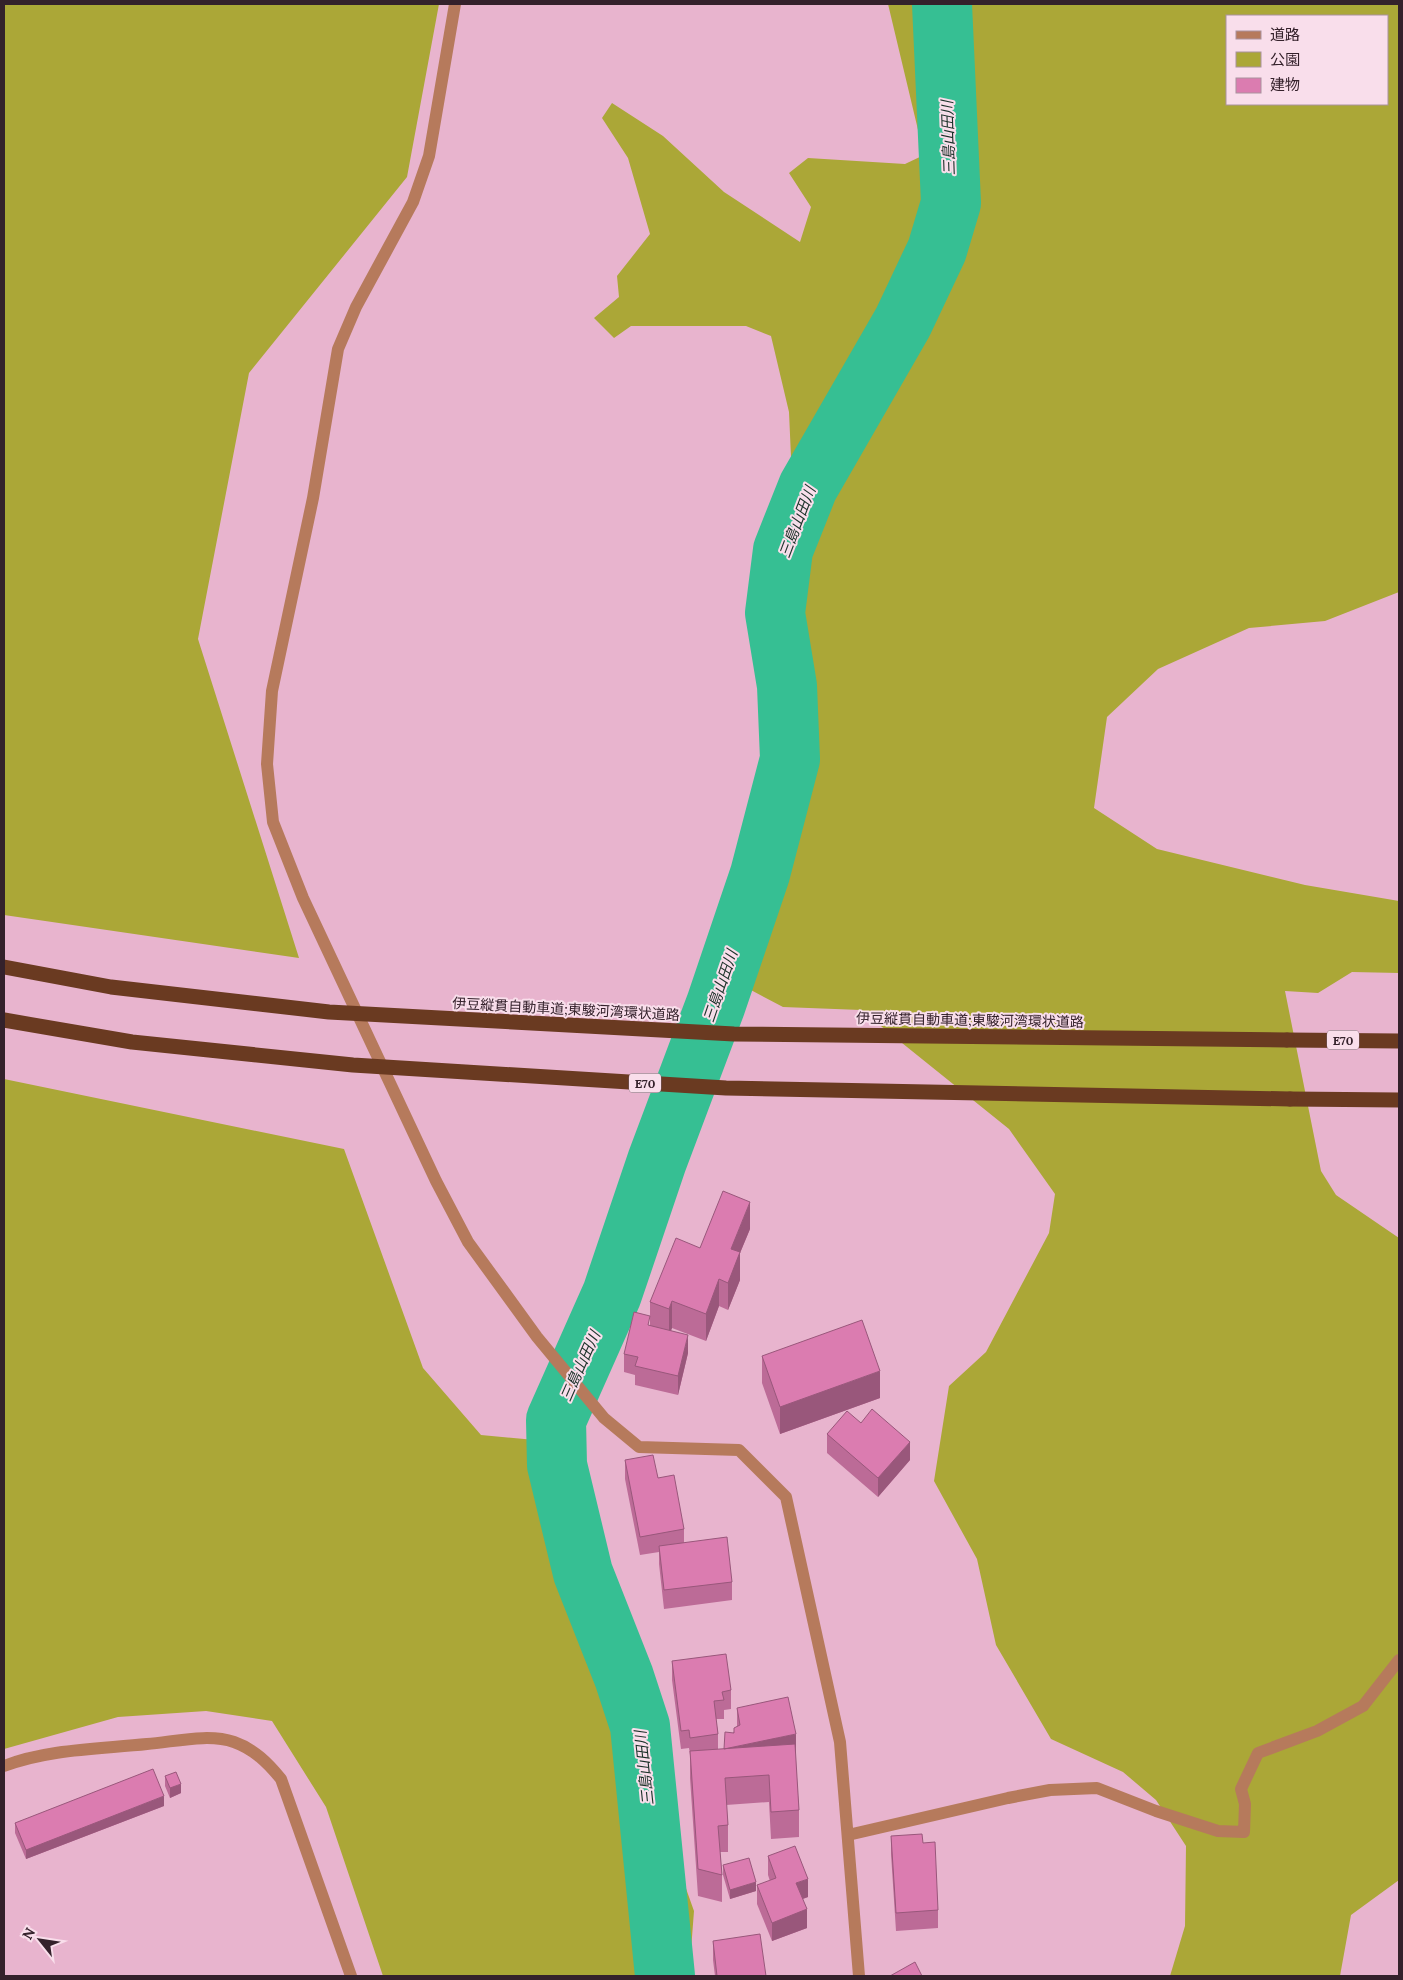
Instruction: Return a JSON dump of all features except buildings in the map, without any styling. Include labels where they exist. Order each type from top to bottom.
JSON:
[{"type":"highway","name":"伊豆縦貫自動車道;東駿河湾環状道路","points":[[4,966],[111,987],[329,1012],[734,1034],[1399,1041]]},
{"type":"highway","name":"E70","points":[[4,1020],[132,1042],[363,1066],[726,1088],[1399,1100]]},
{"type":"street","points":[[454,4],[429,156],[424,172],[413,202],[356,307],[338,349],[313,498],[272,691],[266,764],[273,822],[303,898],[436,1181],[468,1242],[537,1337],[604,1418],[639,1447],[738,1450],[786,1497],[840,1742],[859,1976]]},
{"type":"street","points":[[848,1835],[1050,1790],[1097,1788],[1156,1811],[1218,1831],[1244,1832],[1245,1804],[1241,1789],[1258,1753],[1317,1731],[1363,1706],[1399,1660]]},
{"type":"street","points":[[4,1766],[20,1760],[66,1752],[206,1738],[233,1742],[253,1752],[266,1761],[281,1779],[351,1976]]},
{"type":"green space","points":[[4,4],[439,4],[407,177],[249,373],[198,639],[299,958],[4,915]]},
{"type":"green space","points":[[888,4],[1399,4],[1399,592],[1325,621],[1249,628],[1158,669],[1107,717],[1094,808],[1157,849],[1305,885],[1399,901],[1399,973],[1352,972],[1318,993],[1285,991],[1321,1171],[1336,1195],[1399,1238],[1399,1880],[1351,1915],[1340,1976],[1170,1976],[1185,1926],[1186,1846],[1156,1800],[1123,1772],[1051,1739],[996,1645],[977,1559],[934,1481],[949,1386],[986,1352],[1049,1233],[1055,1194],[1009,1129],[861,1010],[783,1007],[749,989],[756,954],[774,916],[774,837],[799,637],[789,412],[771,336],[746,326],[631,326],[614,338],[594,318],[619,297],[617,276],[650,234],[628,158],[602,118],[612,103],[663,136],[724,192],[800,242],[811,207],[789,173],[808,158],[905,164],[924,155]]},
{"type":"green space","points":[[4,1079],[344,1149],[423,1368],[481,1435],[535,1440],[568,1557],[694,1911],[689,1976],[383,1976],[326,1807],[272,1721],[206,1711],[118,1717],[4,1749]]},
{"type":"waterway","name":"三島山田川","points":[[665,1976],[640,1726],[624,1677],[583,1573],[557,1465],[556,1420],[612,1294],[657,1161],[716,1004],[760,874],[790,759],[787,686],[775,613],[783,550],[808,487],[903,322],[937,250],[951,203],[942,4]]}]
